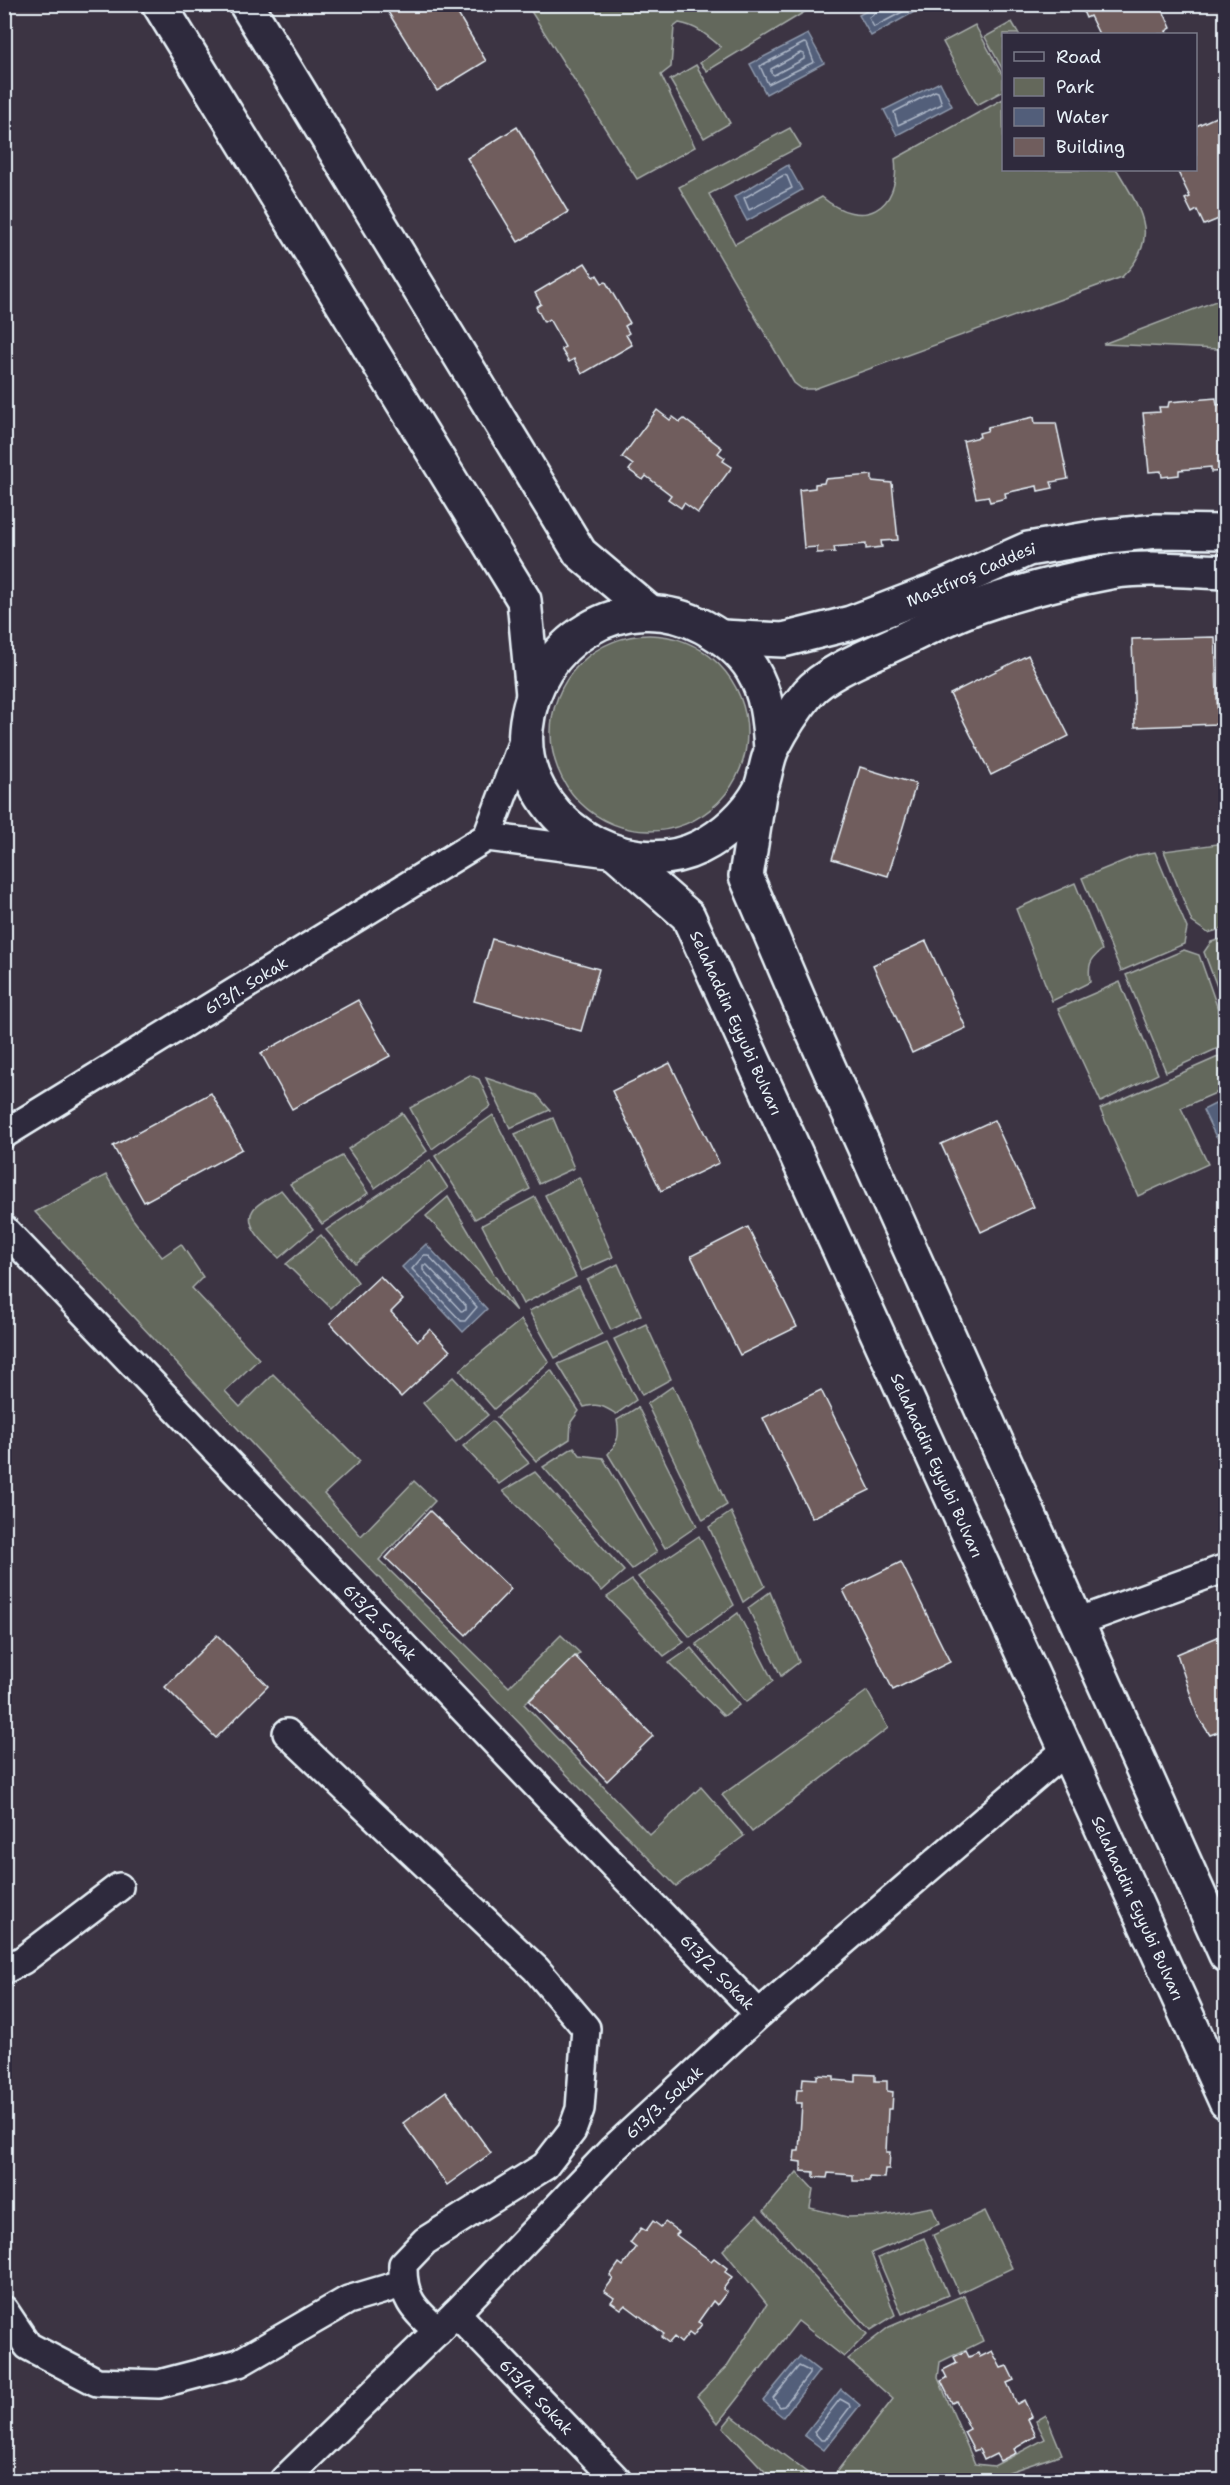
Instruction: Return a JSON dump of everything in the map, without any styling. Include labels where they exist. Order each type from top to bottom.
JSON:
[{"type":"main road","points":[[159,4],[524,600],[533,694],[526,732],[531,770],[548,805],[577,835],[616,853],[658,858],[699,848],[735,824],[759,790]]},
{"type":"main road","points":[[246,4],[580,553],[650,612]]},
{"type":"main road","name":"Mastfıroş Caddesi","points":[[722,637],[783,640],[851,623],[928,593],[1028,549],[1099,537],[1157,531],[1226,532]]},
{"type":"main road","name":"Mastfıroş Caddesi","points":[[771,749],[810,690],[852,663],[978,606],[1113,571],[1226,572]]},
{"type":"main road","points":[[533,694],[551,661],[578,634],[613,617],[650,612],[688,619],[722,637],[751,668],[768,706],[771,749],[759,790],[746,876],[803,1010],[1226,1955]]},
{"type":"main road","name":"Selahaddin Eyyubi Bulvarı","points":[[616,853],[688,916],[1226,2102]]},
{"type":"street","points":[[526,732],[487,837],[616,853]]},
{"type":"street","name":"613/1. Sokak","points":[[4,1134],[487,837]]},
{"type":"street","name":"613/2. Sokak","points":[[4,1229],[612,1864],[759,2014]]},
{"type":"street","points":[[1077,1622],[1226,1568]]},
{"type":"street","points":[[4,2310],[28,2346],[97,2382],[159,2384],[239,2363],[348,2300],[402,2284],[403,2264],[424,2241],[545,2166],[572,2131],[580,2109],[586,2028],[536,1969],[287,1733]]},
{"type":"street","name":"613/3. Sokak","points":[[284,2481],[447,2322],[612,2150],[759,2014],[1067,1749]]},
{"type":"street","points":[[4,1970],[23,1960],[118,1887]]},
{"type":"street","name":"613/4. Sokak","points":[[402,2284],[413,2309],[447,2322],[617,2481]]},
{"type":"green space","points":[[527,5],[816,5],[707,71],[700,63],[721,47],[707,35],[691,26],[679,23],[674,27],[671,67],[661,75],[695,147],[637,179]]},
{"type":"green space","points":[[1012,22],[1018,33],[1002,33],[1002,68],[985,37]]},
{"type":"green space","points":[[975,25],[1002,74],[1002,92],[977,105],[943,42]]},
{"type":"green space","points":[[696,65],[730,123],[704,138],[670,80]]},
{"type":"green space","points":[[1002,100],[1002,171],[1118,171],[1134,198],[1144,224],[1141,249],[1134,263],[1122,277],[814,389],[802,389],[794,383],[679,187],[790,128],[801,146],[709,194],[735,244],[822,197],[851,213],[876,210],[892,191],[895,159]]},
{"type":"green space","points":[[1221,299],[1218,349],[1103,344]]},
{"type":"green space","points":[[649,635],[677,639],[695,647],[711,657],[725,671],[743,705],[747,733],[743,761],[735,779],[725,795],[711,809],[677,827],[649,831],[621,827],[603,819],[587,809],[573,795],[555,761],[551,733],[555,705],[563,687],[573,671],[587,657],[621,639]]},
{"type":"green space","points":[[1225,843],[1225,928],[1208,933],[1192,922],[1164,851]]},
{"type":"green space","points":[[1155,852],[1187,928],[1184,944],[1121,971],[1082,878],[1138,855]]},
{"type":"green space","points":[[1075,883],[1102,950],[1090,964],[1090,982],[1052,1001],[1016,909]]},
{"type":"green space","points":[[1226,938],[1225,1008],[1204,952],[1211,942]]},
{"type":"green space","points":[[1184,950],[1199,955],[1225,1029],[1225,1045],[1166,1072],[1126,975]]},
{"type":"green space","points":[[1120,982],[1158,1074],[1101,1102],[1058,1009]]},
{"type":"green space","points":[[1225,1054],[1225,1089],[1181,1108],[1208,1164],[1138,1196],[1100,1109]]},
{"type":"green space","points":[[470,1075],[479,1079],[491,1106],[432,1149],[410,1108]]},
{"type":"green space","points":[[486,1078],[537,1095],[550,1110],[510,1128]]},
{"type":"green space","points":[[402,1113],[427,1151],[375,1188],[348,1149]]},
{"type":"green space","points":[[493,1115],[530,1189],[475,1219],[435,1156]]},
{"type":"green space","points":[[553,1118],[574,1168],[539,1184],[515,1134]]},
{"type":"green space","points":[[342,1156],[368,1193],[322,1224],[290,1184]]},
{"type":"green space","points":[[430,1160],[448,1188],[355,1263],[326,1230]]},
{"type":"green space","points":[[106,1175],[132,1218],[162,1257],[181,1244],[203,1277],[192,1288],[259,1359],[225,1391],[240,1407],[273,1374],[360,1461],[324,1494],[361,1536],[414,1481],[435,1501],[379,1560],[509,1687],[561,1635],[580,1653],[524,1704],[650,1835],[701,1787],[744,1836],[676,1886],[534,1741],[35,1212]]},
{"type":"green space","points":[[579,1177],[613,1257],[581,1271],[545,1195]]},
{"type":"green space","points":[[281,1190],[313,1229],[279,1258],[258,1236],[251,1223],[251,1216],[258,1204]]},
{"type":"green space","points":[[448,1197],[516,1311],[426,1216]]},
{"type":"green space","points":[[535,1197],[576,1277],[523,1304],[482,1225]]},
{"type":"green space","points":[[321,1235],[358,1282],[331,1308],[286,1264]]},
{"type":"green space","points":[[618,1264],[641,1315],[611,1330],[587,1280]]},
{"type":"green space","points":[[579,1286],[602,1334],[555,1358],[529,1311]]},
{"type":"green space","points":[[521,1320],[549,1362],[494,1409],[460,1370]]},
{"type":"green space","points":[[646,1324],[671,1379],[642,1395],[614,1339]]},
{"type":"green space","points":[[607,1343],[636,1400],[616,1414],[600,1406],[584,1407],[558,1364]]},
{"type":"green space","points":[[551,1370],[579,1411],[571,1422],[570,1439],[536,1461],[497,1417]]},
{"type":"green space","points":[[453,1377],[488,1415],[456,1442],[423,1403]]},
{"type":"green space","points":[[673,1386],[727,1505],[703,1520],[647,1404]]},
{"type":"green space","points":[[638,1407],[697,1526],[665,1548],[608,1454],[617,1438],[617,1420]]},
{"type":"green space","points":[[492,1421],[529,1463],[499,1484],[463,1446]]},
{"type":"green space","points":[[574,1447],[580,1455],[603,1458],[657,1552],[632,1569],[543,1467]]},
{"type":"green space","points":[[535,1472],[624,1571],[602,1591],[503,1491]]},
{"type":"green space","points":[[731,1512],[765,1586],[743,1602],[709,1527]]},
{"type":"green space","points":[[699,1536],[734,1605],[690,1637],[638,1577]]},
{"type":"green space","points":[[632,1580],[684,1642],[664,1656],[607,1597]]},
{"type":"green space","points":[[770,1592],[799,1662],[781,1676],[748,1608]]},
{"type":"green space","points":[[738,1613],[773,1681],[746,1702],[696,1644]]},
{"type":"green space","points":[[691,1648],[739,1705],[724,1716],[669,1663]]},
{"type":"green space","points":[[867,1691],[888,1728],[752,1832],[722,1795]]},
{"type":"green space","points":[[797,2172],[813,2189],[810,2208],[847,2217],[883,2216],[932,2207],[939,2224],[871,2253],[895,2315],[871,2330],[764,2211]]},
{"type":"green space","points":[[985,2211],[1012,2268],[959,2293],[933,2235]]},
{"type":"green space","points":[[757,2215],[867,2334],[844,2357],[798,2321],[718,2423],[697,2396],[727,2366],[767,2304],[723,2250]]},
{"type":"green space","points":[[924,2238],[948,2295],[902,2314],[878,2258]]},
{"type":"green space","points":[[964,2295],[983,2341],[940,2362],[938,2378],[975,2464],[994,2466],[1045,2439],[1036,2421],[1046,2415],[1062,2454],[985,2480],[831,2479],[893,2399],[848,2359],[889,2327]]},
{"type":"green space","points":[[732,2416],[817,2480],[773,2480],[723,2427]]},
{"type":"water","points":[[878,5],[912,5],[916,11],[871,36],[859,15]]},
{"type":"water","points":[[808,34],[824,63],[766,94],[750,64]]},
{"type":"water","points":[[940,82],[952,106],[897,135],[884,110]]},
{"type":"water","points":[[788,165],[802,190],[747,221],[734,197]]},
{"type":"water","points":[[1225,1099],[1225,1132],[1216,1137],[1203,1110]]},
{"type":"water","points":[[426,1244],[487,1309],[463,1332],[402,1267]]},
{"type":"water","points":[[800,2356],[819,2371],[783,2417],[763,2401]]},
{"type":"water","points":[[841,2389],[860,2405],[824,2450],[804,2435]]},
{"type":"building","points":[[390,4],[452,4],[486,61],[437,91],[385,7]]},
{"type":"building","points":[[1080,4],[1160,4],[1171,28],[1166,31],[1167,33],[1098,33],[1090,16],[1086,18]]},
{"type":"building","points":[[1218,116],[1226,131],[1226,216],[1204,225],[1197,210],[1192,213],[1185,199],[1190,197],[1177,171],[1197,171],[1197,126]]},
{"type":"building","points":[[517,127],[568,212],[518,242],[467,158]]},
{"type":"building","points":[[585,263],[594,277],[597,275],[602,283],[606,282],[630,323],[625,326],[629,333],[626,335],[632,345],[582,374],[574,359],[569,362],[561,349],[565,347],[549,319],[544,322],[536,307],[541,304],[535,293]]},
{"type":"building","points":[[1216,398],[1217,405],[1225,404],[1226,471],[1211,472],[1211,467],[1179,470],[1179,475],[1162,477],[1161,471],[1149,472],[1143,413],[1160,412],[1159,407],[1168,407],[1169,402]]},
{"type":"building","points":[[657,410],[670,420],[673,417],[680,422],[684,419],[722,448],[718,453],[725,458],[723,461],[732,467],[698,513],[684,503],[681,508],[668,499],[671,495],[646,476],[643,480],[629,470],[633,465],[622,457]]},
{"type":"building","points":[[1034,417],[1035,423],[1056,423],[1068,479],[1051,482],[1053,488],[1038,491],[1037,486],[1005,493],[1006,498],[990,502],[988,496],[976,498],[963,441],[980,437],[979,433],[987,431],[988,427]]},
{"type":"building","points":[[872,475],[872,481],[892,483],[898,540],[881,541],[882,547],[866,549],[866,544],[834,547],[835,552],[817,553],[817,547],[804,548],[799,490],[815,488],[815,484],[824,483],[825,479]]},
{"type":"building","points":[[1215,637],[1218,724],[1135,727],[1132,639]]},
{"type":"building","points":[[1028,655],[1069,736],[991,775],[950,694]]},
{"type":"building","points":[[860,767],[916,784],[888,876],[832,859]]},
{"type":"building","points":[[492,939],[599,969],[581,1031],[474,1001]]},
{"type":"building","points":[[926,941],[966,1028],[912,1053],[873,965]]},
{"type":"building","points":[[358,1000],[390,1056],[292,1109],[261,1053]]},
{"type":"building","points":[[670,1063],[719,1163],[661,1191],[612,1091]]},
{"type":"building","points":[[211,1093],[242,1149],[144,1202],[113,1146]]},
{"type":"building","points":[[994,1120],[1034,1207],[981,1232],[941,1144]]},
{"type":"building","points":[[748,1227],[797,1327],[740,1355],[691,1256]]},
{"type":"building","points":[[380,1276],[403,1300],[391,1312],[418,1341],[430,1329],[450,1351],[401,1397],[330,1323]]},
{"type":"building","points":[[821,1390],[870,1490],[812,1518],[763,1418]]},
{"type":"building","points":[[430,1511],[511,1589],[466,1635],[386,1558]]},
{"type":"building","points":[[901,1562],[950,1662],[893,1690],[843,1590]]},
{"type":"building","points":[[217,1635],[268,1686],[216,1738],[165,1687]]},
{"type":"building","points":[[1220,1636],[1226,1649],[1226,1729],[1210,1735],[1198,1717],[1177,1654]]},
{"type":"building","points":[[575,1656],[653,1736],[607,1781],[529,1701]]},
{"type":"building","points":[[856,2074],[875,2075],[875,2081],[887,2081],[887,2091],[893,2092],[892,2109],[888,2109],[886,2152],[890,2152],[889,2169],[885,2169],[884,2178],[869,2177],[869,2181],[853,2181],[853,2175],[828,2173],[827,2178],[814,2177],[814,2172],[801,2171],[801,2162],[794,2161],[795,2151],[799,2151],[802,2103],[796,2103],[797,2090],[802,2090],[803,2078],[817,2079],[817,2075],[834,2076],[834,2080],[856,2082]]},
{"type":"building","points":[[446,2091],[491,2153],[447,2185],[403,2123]]},
{"type":"building","points":[[653,2221],[661,2227],[665,2222],[679,2232],[676,2235],[711,2261],[714,2258],[727,2268],[725,2272],[732,2277],[723,2289],[727,2292],[717,2305],[713,2301],[698,2322],[702,2324],[693,2336],[689,2333],[681,2343],[674,2337],[669,2343],[661,2337],[664,2334],[625,2305],[621,2309],[611,2302],[614,2298],[604,2291],[613,2279],[610,2276],[619,2263],[623,2266],[636,2248],[630,2243],[641,2228],[646,2231]]},
{"type":"building","points":[[966,2351],[969,2357],[978,2353],[980,2357],[992,2351],[1001,2368],[1007,2366],[1014,2380],[1007,2383],[1017,2404],[1024,2400],[1032,2417],[1028,2419],[1036,2436],[1014,2449],[1016,2453],[1000,2461],[996,2454],[984,2460],[979,2449],[974,2451],[964,2432],[970,2429],[956,2401],[952,2403],[941,2381],[947,2378],[943,2370],[957,2363],[954,2357]]}]
